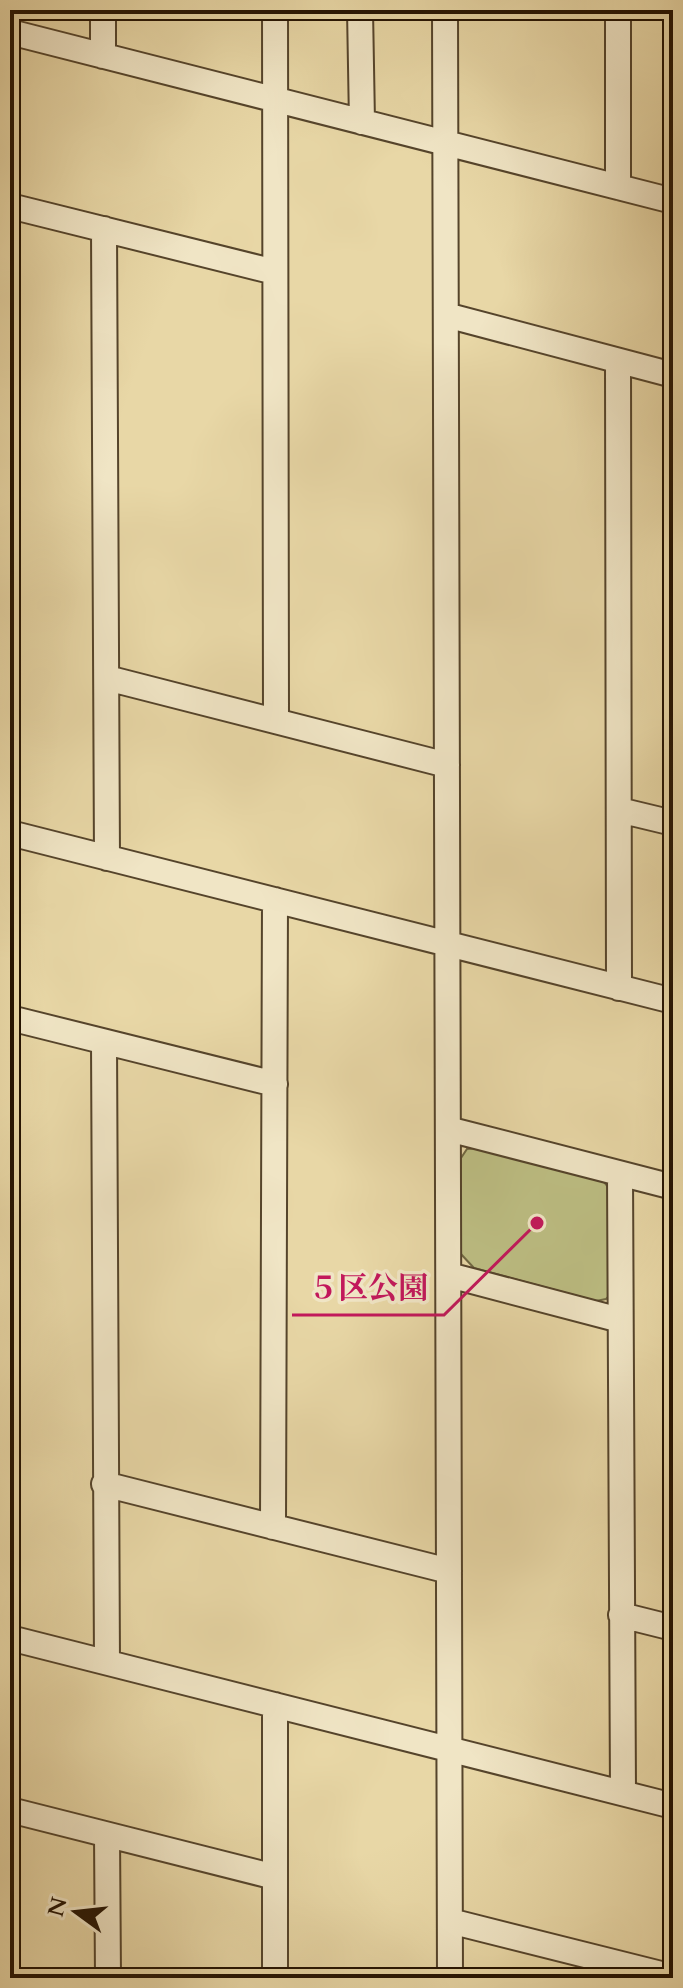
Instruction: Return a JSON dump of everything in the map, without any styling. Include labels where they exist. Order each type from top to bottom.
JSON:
[{"type":"street","points":[[103,10],[103,56]]},
{"type":"street","points":[[275,10],[276,721]]},
{"type":"street","points":[[360,10],[362,122]]},
{"type":"street","points":[[445,10],[450,1978]]},
{"type":"street","points":[[618,10],[618,187]]},
{"type":"street","points":[[10,32],[673,201]]},
{"type":"street","points":[[10,206],[275,272]]},
{"type":"street","points":[[104,229],[107,858]]},
{"type":"street","points":[[446,315],[673,375]]},
{"type":"street","points":[[618,361],[619,988]]},
{"type":"street","points":[[107,678],[447,765]]},
{"type":"street","points":[[619,810],[673,823]]},
{"type":"street","points":[[10,833],[673,1001]]},
{"type":"street","points":[[273,1527],[275,900]]},
{"type":"street","points":[[10,1018],[275,1084]]},
{"type":"street","points":[[104,1042],[107,1662]]},
{"type":"street","points":[[448,1129],[673,1187]]},
{"type":"street","points":[[620,1174],[623,1793]]},
{"type":"street","points":[[449,1275],[620,1320]]},
{"type":"street","points":[[104,1484],[449,1571]]},
{"type":"street","points":[[621,1615],[673,1628]]},
{"type":"street","points":[[10,1638],[673,1806]]},
{"type":"street","points":[[275,1705],[275,1978]]},
{"type":"street","points":[[10,1810],[275,1877]]},
{"type":"street","points":[[107,1835],[108,1978]]},
{"type":"street","points":[[450,1921],[622,1971],[673,1977]]},
{"type":"green space","points":[[479,1148],[604,1182],[614,1194],[613,1292],[606,1299],[596,1301],[474,1268],[460,1253],[461,1158],[467,1149]]},
{"type":"building","points":[[10,519],[16,519],[16,564],[10,564]]},
{"type":"place","name":"５区公園","points":[[537,1223]]}]
